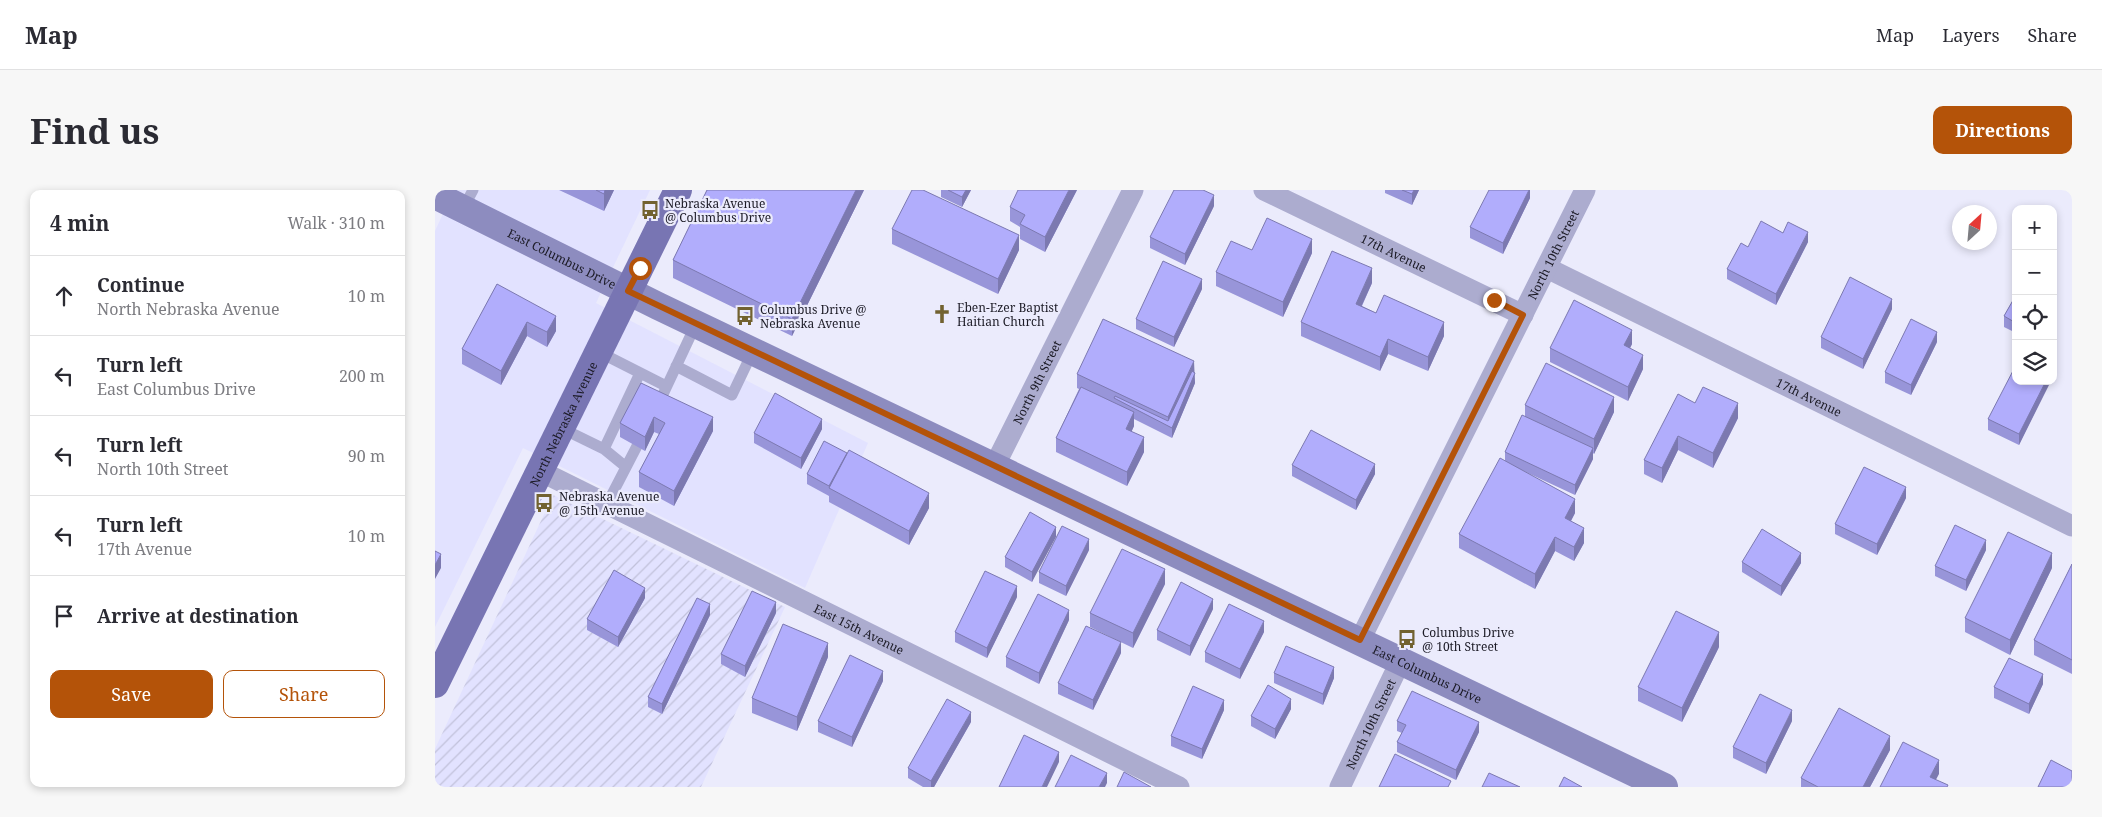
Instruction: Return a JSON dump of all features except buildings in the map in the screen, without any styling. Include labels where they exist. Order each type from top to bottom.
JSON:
[{"type":"main road","name":"North Nebraska Avenue","points":[[435,684],[678,190]]},
{"type":"main road","name":"East Columbus Drive","points":[[435,195],[468,200],[628,291],[1664,787]]},
{"type":"street","name":"North 9th Street","points":[[994,467],[1133,190]]},
{"type":"street","name":"17th Avenue","points":[[1264,190],[1523,315]]},
{"type":"street","name":"North 10th Street","points":[[1360,640],[1585,190]]},
{"type":"street","name":"17th Avenue","points":[[1547,268],[2072,526]]},
{"type":"street","name":"East 15th Avenue","points":[[540,471],[1179,787]]},
{"type":"street","name":"North 10th Street","points":[[1340,787],[1401,660]]},
{"type":"lane","points":[[658,405],[696,324]]},
{"type":"lane","points":[[676,366],[732,395],[753,351]]},
{"type":"lane","points":[[599,352],[667,386]]},
{"type":"lane","points":[[604,449],[640,372]]},
{"type":"lane","points":[[561,428],[604,449],[626,467]]},
{"type":"lane","points":[[607,504],[637,446]]},
{"type":"shaded area","points":[[454,190],[650,190],[596,303],[868,443],[805,588],[523,448],[435,627],[435,231]]},
{"type":"shaded area","points":[[553,495],[785,607],[701,787],[435,787],[435,749]]},
{"type":"place","name":"Nebraska Avenue @ Columbus Drive","points":[[650,210]]},
{"type":"place","name":"Eben-Ezer Baptist Haitian Church","points":[[942,314]]},
{"type":"place","name":"Columbus Drive @ Nebraska Avenue","points":[[745,316]]},
{"type":"place","name":"Nebraska Avenue @ 15th Avenue","points":[[544,503]]},
{"type":"place","name":"Columbus Drive @ 10th Street","points":[[1407,639]]},
{"type":"route","points":[[640,268],[628,291],[1360,640],[1523,315],[1494,300]]}]
